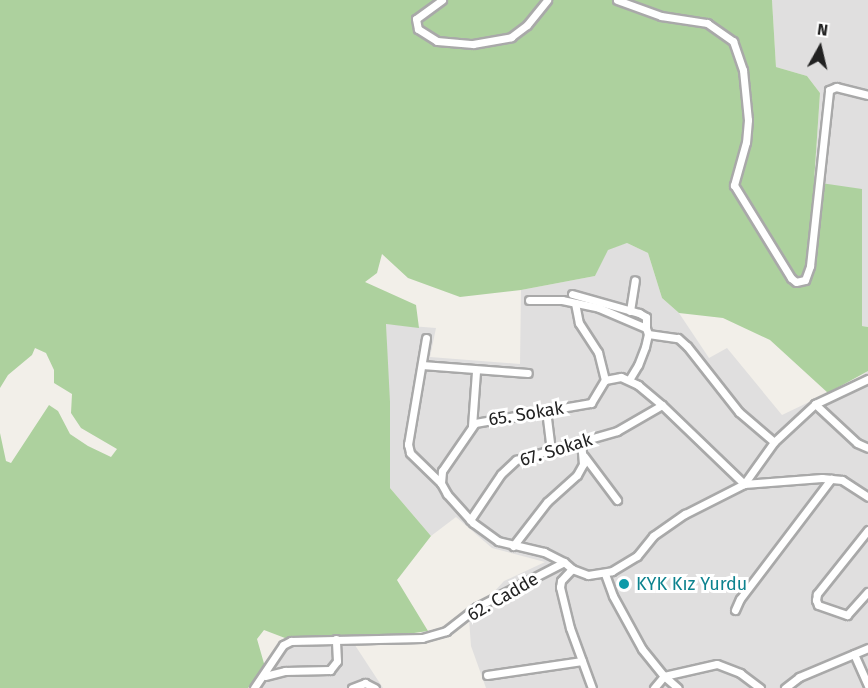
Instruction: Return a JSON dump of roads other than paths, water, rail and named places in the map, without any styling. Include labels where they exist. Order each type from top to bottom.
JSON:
[{"type":"street","points":[[442,0],[416,19],[418,29],[437,41],[473,44],[511,37],[527,25],[547,0]]},
{"type":"street","points":[[617,0],[661,15],[707,23],[733,41],[742,70],[748,120],[746,142],[734,185],[791,278],[796,282],[805,280],[810,266],[829,90],[836,87],[868,95]]},
{"type":"street","points":[[630,311],[635,280]]},
{"type":"street","points":[[572,294],[646,317],[647,331],[639,365],[629,380]]},
{"type":"street","points":[[529,300],[575,303],[611,311],[647,331],[678,338],[698,358],[739,412],[774,442]]},
{"type":"street","points":[[575,303],[585,335],[598,352],[605,380],[615,376],[629,380],[662,405],[744,484]]},
{"type":"street","points":[[426,338],[408,444],[410,453],[441,483],[470,520],[487,535],[513,546],[544,552],[564,562],[572,570],[588,575],[605,574],[637,556],[653,536],[685,514],[744,484],[831,479],[848,483],[868,497]]},
{"type":"street","points":[[422,366],[528,373]]},
{"type":"street","points":[[472,426],[476,370]]},
{"type":"street","name":"65. Sokak","points":[[441,483],[442,471],[472,426],[482,420],[591,403],[605,380]]},
{"type":"street","points":[[744,484],[774,442],[814,404],[868,380]]},
{"type":"street","points":[[814,404],[858,443],[868,448]]},
{"type":"street","name":"67. Sokak","points":[[470,520],[496,479],[512,463],[551,448],[581,443],[636,423],[662,405]]},
{"type":"street","points":[[546,410],[551,448]]},
{"type":"street","points":[[513,546],[547,502],[577,475],[583,464],[584,455],[581,443]]},
{"type":"street","points":[[584,455],[616,500]]},
{"type":"street","points":[[735,610],[740,599],[831,479]]},
{"type":"street","points":[[868,530],[817,594],[816,600],[818,604],[847,615],[868,592]]},
{"type":"street","name":"62. Cadde","points":[[254,688],[265,676],[287,642],[336,639],[410,639],[434,635],[453,626],[477,608],[564,562]]},
{"type":"street","points":[[572,570],[561,580],[560,587],[592,688]]},
{"type":"street","points":[[605,574],[613,596],[642,649],[664,676],[678,688]]},
{"type":"street","points":[[265,676],[285,671],[330,670],[337,661],[336,639]]},
{"type":"street","points":[[785,688],[799,677],[868,648]]},
{"type":"street","points":[[854,654],[868,686]]},
{"type":"street","points":[[487,675],[582,661]]},
{"type":"street","points":[[654,688],[664,676],[717,664],[740,673],[760,688]]},
{"type":"street","points":[[352,688],[365,683],[375,688]]},
{"type":"place","name":"KYK Kız Yurdu","points":[[624,584]]}]
